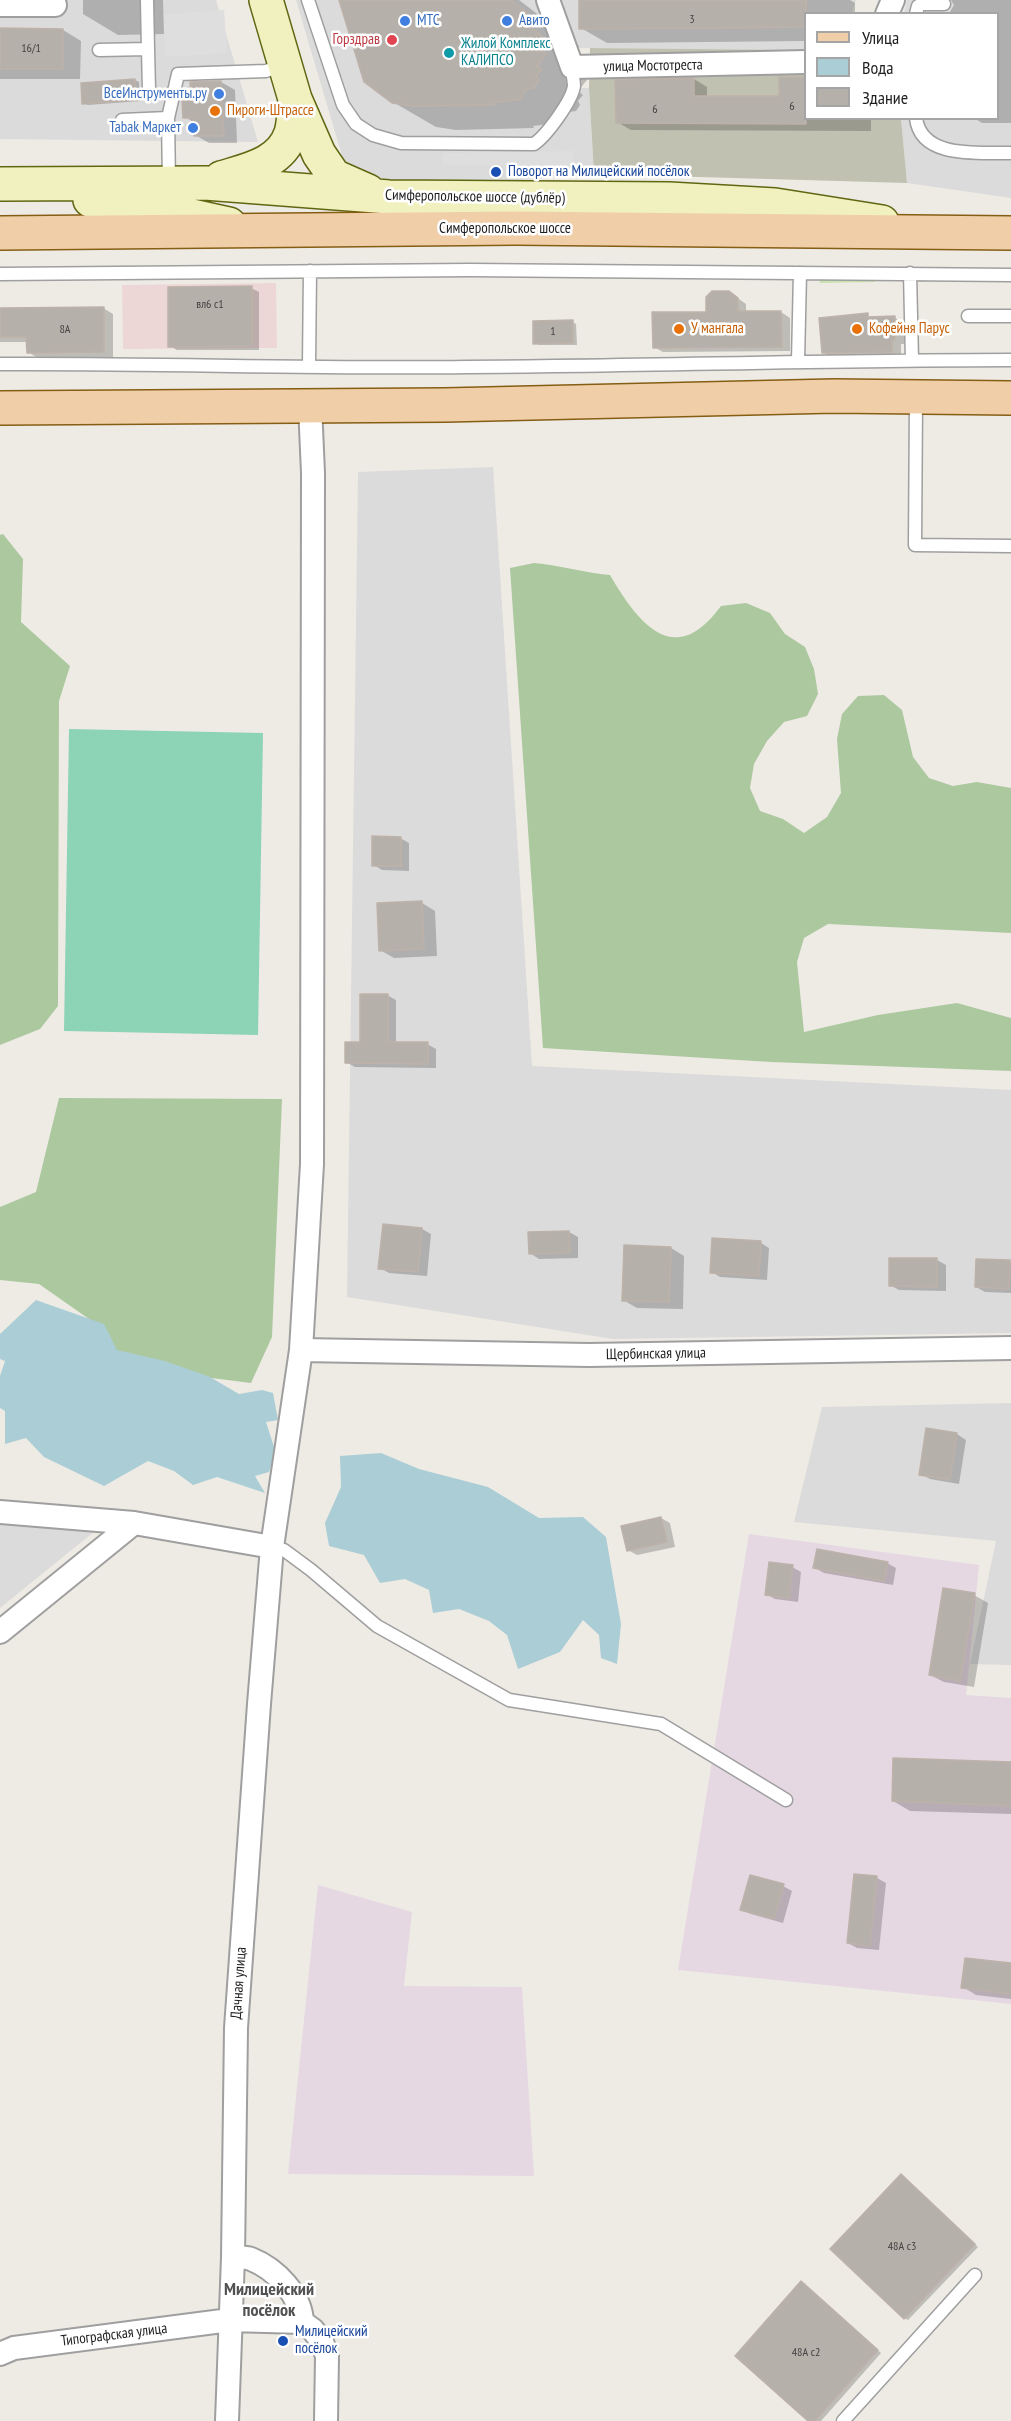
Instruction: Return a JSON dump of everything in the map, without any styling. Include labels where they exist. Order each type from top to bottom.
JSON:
[{"type":"main road","points":[[266,0],[295,99],[319,154],[334,176],[357,187],[389,197]]},
{"type":"main road","points":[[205,183],[263,165],[280,150],[290,135],[295,99]]},
{"type":"main road","name":"Симферопольское шоссе (дублёр)","points":[[11,184],[205,183],[389,197],[657,198],[775,205],[949,232]]},
{"type":"main road","points":[[11,184],[81,199],[179,213],[260,231]]},
{"type":"main road","name":"Симферопольское шоссе","points":[[0,233],[527,228],[1011,233]]},
{"type":"main road","points":[[0,408],[608,402],[834,396],[1011,398]]},
{"type":"street","points":[[548,0],[572,68]]},
{"type":"street","points":[[0,5],[55,2]]},
{"type":"street","name":"улица Мостотреста","points":[[572,68],[804,62]]},
{"type":"street","name":"Дачная улица","points":[[227,2421],[236,2028],[272,1547],[301,1350],[312,1164],[312,473],[310,405]]},
{"type":"street","name":"Щербинская улица","points":[[301,1350],[589,1355],[1011,1348]]},
{"type":"street","points":[[0,1512],[134,1523],[272,1547]]},
{"type":"street","points":[[0,1632],[134,1523]]},
{"type":"street","points":[[232,2257],[249,2258],[271,2270],[289,2287],[302,2313],[302,2322],[313,2330],[322,2342],[327,2356],[326,2421]]},
{"type":"street","name":"Типографская улица","points":[[0,2354],[14,2348],[230,2320],[302,2322]]},
{"type":"lane","points":[[149,90],[150,0]]},
{"type":"lane","points":[[308,0],[343,105],[356,124],[373,135],[401,143],[534,144],[541,139],[563,108],[574,87],[572,68]]},
{"type":"lane","points":[[916,12],[918,6],[922,4],[944,4]]},
{"type":"lane","points":[[99,50],[148,49]]},
{"type":"lane","points":[[169,184],[168,118],[178,74],[266,71],[285,65]]},
{"type":"lane","points":[[122,120],[168,118]]},
{"type":"lane","points":[[916,120],[919,131],[925,138],[948,150],[1011,153]]},
{"type":"lane","points":[[309,365],[310,271]]},
{"type":"lane","points":[[0,274],[310,271],[1011,275]]},
{"type":"lane","points":[[798,361],[800,273]]},
{"type":"lane","points":[[910,273],[912,360]]},
{"type":"lane","points":[[968,316],[1011,316]]},
{"type":"lane","points":[[0,364],[466,367],[1011,360]]},
{"type":"lane","points":[[916,397],[915,545],[1011,546]]},
{"type":"lane","points":[[272,1547],[284,1550],[311,1570],[377,1626],[509,1700],[661,1725],[786,1800]]},
{"type":"lane","points":[[843,2421],[975,2275]]},
{"type":"shaded area","points":[[0,0],[216,0],[258,142],[0,139]]},
{"type":"shaded area","points":[[296,0],[539,0],[568,88],[589,88],[594,174],[410,190],[348,176]]},
{"type":"shaded area","points":[[562,0],[856,0],[852,12],[804,12],[804,50],[578,48]]},
{"type":"shaded area","points":[[907,0],[1011,0],[1011,198],[907,183],[901,120],[999,120],[999,12],[904,12]]},
{"type":"shaded area","points":[[224,10],[227,53],[166,57],[163,14]]},
{"type":"shaded area","points":[[590,48],[804,50],[804,120],[901,120],[907,183],[594,174],[589,88]]},
{"type":"shaded area","points":[[574,151],[573,167],[443,165],[443,153]]},
{"type":"shaded area","points":[[276,283],[277,348],[123,349],[122,285]]},
{"type":"shaded area","points":[[493,467],[532,1066],[1011,1090],[1011,1333],[613,1339],[347,1297],[358,472]]},
{"type":"shaded area","points":[[1011,1403],[1011,1665],[970,1664],[996,1541],[794,1522],[822,1407]]},
{"type":"shaded area","points":[[0,1521],[100,1527],[0,1608]]},
{"type":"shaded area","points":[[749,1534],[979,1565],[966,1695],[1011,1698],[1011,2004],[678,1970]]},
{"type":"shaded area","points":[[318,1885],[412,1912],[404,1986],[522,1987],[534,2176],[288,2174]]},
{"type":"green space","points":[[819,279],[876,279],[875,282],[820,283]]},
{"type":"green space","points":[[3,534],[23,559],[21,622],[70,666],[59,701],[58,1006],[40,1029],[0,1045],[0,535]]},
{"type":"green space","points":[[534,563],[610,575],[637,615],[661,634],[675,637],[690,634],[707,622],[721,606],[746,603],[770,613],[785,634],[805,647],[814,669],[818,694],[807,716],[784,722],[767,741],[754,764],[750,788],[760,811],[783,819],[804,833],[827,817],[841,793],[837,739],[842,714],[858,696],[884,695],[902,710],[913,757],[929,778],[953,786],[977,782],[1011,788],[1011,933],[828,924],[804,938],[797,962],[804,1032],[878,1015],[957,1003],[1011,1018],[1011,1071],[771,1062],[543,1048],[510,568]]},
{"type":"green space","points":[[69,729],[263,733],[258,1035],[64,1031]]},
{"type":"green space","points":[[59,1098],[282,1099],[272,1337],[251,1383],[164,1372],[102,1354],[89,1319],[39,1284],[0,1280],[0,1207],[36,1192]]},
{"type":"water","points":[[36,1300],[104,1324],[117,1350],[165,1361],[210,1377],[239,1394],[262,1390],[273,1393],[278,1420],[266,1422],[276,1453],[269,1472],[255,1476],[265,1493],[217,1477],[193,1485],[174,1471],[148,1461],[104,1486],[44,1457],[26,1438],[5,1444],[5,1411],[0,1408],[0,1376],[5,1361],[0,1359],[0,1334]]},
{"type":"water","points":[[381,1453],[419,1469],[488,1487],[539,1518],[583,1517],[606,1537],[621,1624],[617,1664],[601,1658],[599,1635],[583,1620],[560,1652],[518,1669],[507,1635],[489,1621],[459,1609],[433,1613],[429,1590],[405,1579],[380,1583],[364,1555],[329,1546],[325,1523],[341,1487],[340,1456]]},
{"type":"building","name":"Жилой Комплекс КАЛИПСО","points":[[339,0],[511,0],[538,21],[532,28],[549,42],[542,51],[546,54],[537,66],[542,69],[536,76],[539,80],[534,88],[527,89],[520,99],[492,103],[494,105],[412,106],[392,103],[364,82]]},
{"type":"building","points":[[579,0],[806,0],[804,27],[579,29]]},
{"type":"building","points":[[0,28],[63,29],[63,69],[0,69]]},
{"type":"building","points":[[779,77],[804,77],[804,120],[806,124],[616,123],[615,80],[694,78],[694,96],[779,96]]},
{"type":"building","points":[[135,79],[137,100],[82,104],[81,83]]},
{"type":"building","points":[[221,81],[224,136],[194,136],[193,118],[183,118],[182,101],[191,100],[190,82]]},
{"type":"building","points":[[252,286],[252,346],[168,347],[168,287]]},
{"type":"building","points":[[712,291],[729,291],[738,298],[738,311],[781,311],[782,347],[653,348],[652,312],[706,312],[706,297]]},
{"type":"building","points":[[104,307],[104,352],[27,353],[26,337],[0,337],[0,308]]},
{"type":"building","name":"Кофейня Парус","points":[[868,313],[868,317],[895,316],[895,340],[892,340],[892,352],[822,353],[819,318]]},
{"type":"building","points":[[573,320],[573,343],[533,344],[533,321]]},
{"type":"building","points":[[372,836],[401,837],[401,866],[372,866]]},
{"type":"building","points":[[422,901],[424,949],[379,951],[377,903]]},
{"type":"building","points":[[360,994],[388,994],[388,1042],[428,1042],[428,1064],[345,1063],[345,1042],[360,1042]]},
{"type":"building","points":[[383,1224],[422,1228],[418,1272],[378,1269]]},
{"type":"building","points":[[569,1231],[570,1253],[529,1254],[528,1232]]},
{"type":"building","points":[[712,1238],[761,1241],[759,1276],[710,1273]]},
{"type":"building","points":[[624,1245],[671,1247],[669,1302],[622,1301]]},
{"type":"building","points":[[889,1258],[937,1258],[937,1287],[889,1286]]},
{"type":"building","points":[[976,1259],[1010,1260],[1009,1289],[975,1287]]},
{"type":"building","points":[[926,1428],[957,1433],[950,1480],[919,1475]]},
{"type":"building","points":[[661,1517],[667,1542],[627,1551],[621,1526]]},
{"type":"building","points":[[817,1549],[888,1562],[884,1581],[813,1568]]},
{"type":"building","points":[[769,1562],[793,1565],[789,1598],[765,1595]]},
{"type":"building","points":[[943,1588],[975,1593],[960,1681],[929,1675]]},
{"type":"building","points":[[893,1758],[1011,1762],[1011,1806],[892,1801]]},
{"type":"building","points":[[854,1874],[877,1876],[870,1946],[847,1943]]},
{"type":"building","points":[[750,1875],[784,1884],[774,1919],[740,1910]]},
{"type":"building","points":[[965,1958],[1011,1963],[1011,1994],[961,1988]]},
{"type":"building","points":[[901,2174],[975,2244],[904,2319],[830,2249]]},
{"type":"building","points":[[801,2281],[878,2350],[815,2421],[808,2421],[735,2356]]},
{"type":"place","name":"МТС","points":[[405,21]]},
{"type":"place","name":"Авито","points":[[507,21]]},
{"type":"place","name":"Горздрав","points":[[392,40]]},
{"type":"place","name":"Жилой Комплекс КАЛИПСО","points":[[449,53]]},
{"type":"place","name":"ВсеИнструменты.ру","points":[[219,94]]},
{"type":"place","name":"Пироги-Штрассе","points":[[215,111]]},
{"type":"place","name":"Tabak Маркет","points":[[193,128]]},
{"type":"place","name":"Поворот на Милицейский посёлок","points":[[496,172]]},
{"type":"place","name":"У мангала","points":[[679,329]]},
{"type":"place","name":"Кофейня Парус","points":[[857,329]]},
{"type":"place","name":"Милицейский посёлок","points":[[283,2341]]},
{"type":"district","name":"Милицейский посёлок","points":[[269,2300]]}]
